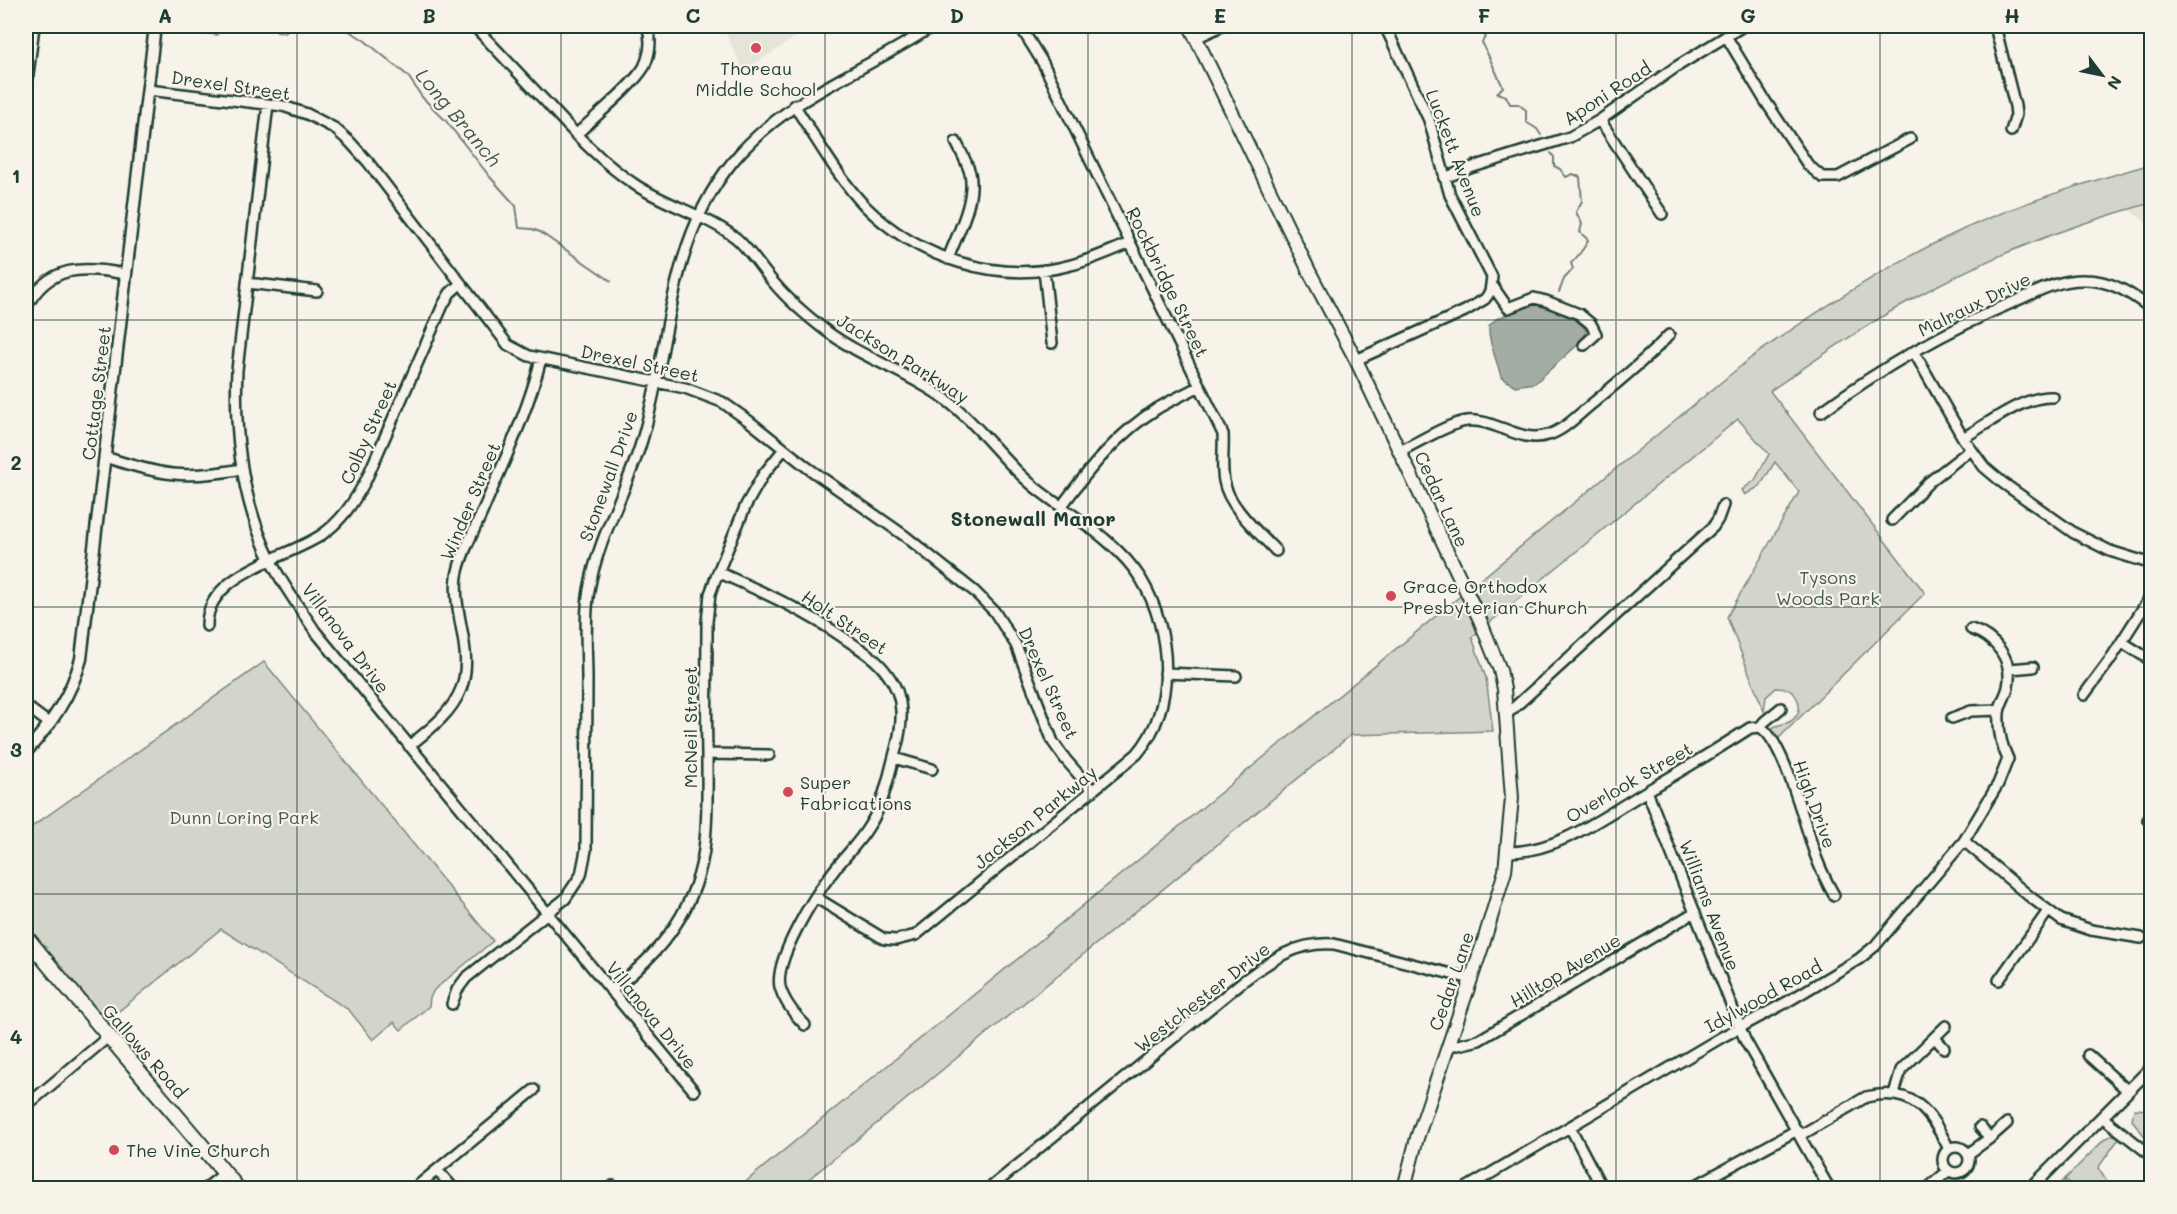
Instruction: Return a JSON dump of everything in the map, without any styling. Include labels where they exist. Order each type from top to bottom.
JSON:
[{"type":"main road","name":"Cedar Lane","points":[[1190,26],[1400,451],[1493,651],[1504,689],[1512,798],[1508,852],[1496,905],[1417,1138],[1404,1188]]},
{"type":"main road","name":"Gallows Road","points":[[26,937],[237,1188]]},
{"type":"street","points":[[26,91],[34,26]]},
{"type":"street","name":"Cottage Street","points":[[26,751],[50,724],[69,693],[81,658],[155,26]]},
{"type":"street","name":"Jackson Parkway","points":[[474,26],[576,135],[606,163],[636,185],[736,239],[788,299],[826,330],[863,355],[931,390],[964,414],[1022,476],[1111,544],[1140,579],[1154,606],[1165,650],[1165,673],[1158,717],[1147,743],[1137,754],[916,935],[907,939],[896,940],[878,936],[815,897]]},
{"type":"street","points":[[576,135],[633,81],[643,68],[650,44],[647,26]]},
{"type":"street","name":"Stonewall Drive","points":[[452,1004],[457,990],[466,978],[547,914],[573,889],[581,875],[584,863],[586,639],[589,591],[603,537],[642,442],[680,267],[697,217],[717,183],[739,153],[764,128],[794,105],[886,56],[933,26]]},
{"type":"street","name":"Rockbridge Street","points":[[1020,26],[1043,63],[1223,434],[1224,481],[1227,493],[1276,551]]},
{"type":"street","points":[[1196,38],[1222,26]]},
{"type":"street","name":"Luckett Avenue","points":[[1385,26],[1428,120],[1450,195],[1492,277],[1491,289],[1508,308],[1534,298],[1579,314],[1591,324],[1596,334]]},
{"type":"street","name":"Aponi Road","points":[[1444,178],[1563,140],[1600,120],[1676,67],[1743,26]]},
{"type":"street","points":[[1995,26],[2015,106],[2014,124],[2011,131]]},
{"type":"street","points":[[1726,36],[1808,165],[1822,177],[1834,177],[1853,170],[1910,139]]},
{"type":"street","name":"Drexel Street","points":[[147,90],[283,106],[307,114],[334,128],[368,162],[508,345],[519,352],[541,358],[695,391],[722,402],[905,536],[974,591],[994,611],[1016,645],[1053,742],[1092,791]]},
{"type":"street","name":"Villanova Drive","points":[[268,104],[236,395],[238,448],[242,469],[253,514],[271,561],[315,631],[694,1091]]},
{"type":"street","points":[[794,105],[847,184],[864,205],[897,233],[923,249],[974,267],[1000,270],[1044,270],[1069,266],[1130,243]]},
{"type":"street","points":[[1600,120],[1662,214]]},
{"type":"street","points":[[948,259],[971,190],[970,174],[956,142]]},
{"type":"street","points":[[26,308],[37,291],[48,280],[66,271],[80,268],[126,274]]},
{"type":"street","points":[[1044,270],[1052,343]]},
{"type":"street","name":"Malraux Drive","points":[[1821,412],[1914,351],[2000,308],[2051,286],[2074,280],[2109,283],[2131,294],[2151,309]]},
{"type":"street","points":[[247,283],[317,291]]},
{"type":"street","name":"Colby Street","points":[[207,626],[208,609],[218,594],[238,577],[318,537],[340,520],[354,502],[366,480],[443,305],[460,284]]},
{"type":"street","points":[[1356,360],[1465,311],[1485,299],[1491,289]]},
{"type":"street","points":[[1584,345],[1604,327]]},
{"type":"street","points":[[1400,451],[1467,421],[1480,422],[1520,435],[1533,437],[1548,435],[1560,429],[1586,408],[1653,352],[1669,335]]},
{"type":"street","points":[[1914,351],[1970,450],[1988,471],[2074,534],[2110,551],[2151,564]]},
{"type":"street","name":"Winder Street","points":[[409,746],[440,720],[453,705],[461,689],[466,663],[456,597],[461,562],[527,408],[541,358]]},
{"type":"street","points":[[1061,507],[1093,465],[1119,438],[1158,408],[1200,386]]},
{"type":"street","points":[[1963,438],[2027,401],[2044,396],[2053,397]]},
{"type":"street","name":"McNeil Street","points":[[611,991],[649,960],[668,937],[697,880],[706,840],[707,622],[710,594],[753,491],[784,449]]},
{"type":"street","points":[[1892,520],[1929,483],[1970,450]]},
{"type":"street","points":[[105,457],[164,474],[194,476],[242,469]]},
{"type":"street","points":[[1507,714],[1713,527],[1722,506]]},
{"type":"street","name":"Holt Street","points":[[718,572],[809,614],[876,659],[892,680],[901,706],[902,724],[894,758],[880,803],[871,823],[815,897],[796,932],[780,974],[780,986],[784,999],[805,1025]]},
{"type":"street","points":[[2084,695],[2122,642],[2151,594]]},
{"type":"street","points":[[1952,718],[1971,711],[1999,710],[2008,686],[2010,669],[2003,654],[1992,640],[1971,629]]},
{"type":"street","points":[[2122,642],[2151,661]]},
{"type":"street","points":[[2010,669],[2033,667]]},
{"type":"street","points":[[1165,673],[1236,676]]},
{"type":"street","points":[[26,706],[50,724]]},
{"type":"street","points":[[1760,728],[1781,708]]},
{"type":"street","name":"Idylwood Road","points":[[1466,1188],[1830,977],[1875,946],[1964,842],[1998,784],[2008,759],[2001,746],[1999,710]]},
{"type":"street","name":"Overlook Street","points":[[1508,852],[1527,851],[1547,846],[1605,816],[1750,728],[1760,728]]},
{"type":"street","name":"High Drive","points":[[1760,728],[1769,735],[1783,762],[1816,859],[1834,895]]},
{"type":"street","points":[[707,754],[769,755]]},
{"type":"street","points":[[894,758],[932,769]]},
{"type":"street","name":"Williams Avenue","points":[[1647,791],[1751,1052],[1829,1188]]},
{"type":"street","points":[[1964,842],[2061,920],[2085,928],[2141,938]]},
{"type":"street","points":[[1999,980],[2048,911]]},
{"type":"street","name":"Hilltop Avenue","points":[[1448,1044],[1458,1045],[1479,1040],[1695,912]]},
{"type":"street","name":"Westchester Drive","points":[[990,1188],[1242,982],[1268,962],[1296,948],[1311,944],[1334,944],[1471,979]]},
{"type":"street","points":[[1893,1094],[1901,1070],[1946,1026]]},
{"type":"street","points":[[26,1106],[108,1037]]},
{"type":"street","points":[[1935,1038],[1944,1048]]},
{"type":"street","points":[[2088,1055],[2128,1091]]},
{"type":"street","points":[[2031,1188],[2151,1067]]},
{"type":"street","points":[[415,1188],[534,1090]]},
{"type":"street","points":[[1691,1188],[1866,1097],[1878,1094],[1893,1094],[1915,1102],[1934,1120],[1949,1149]]},
{"type":"street","points":[[2102,1117],[2151,1156]]},
{"type":"street","points":[[1968,1154],[2007,1123]]},
{"type":"street","points":[[1570,1127],[1602,1188]]},
{"type":"street","points":[[1980,1127],[1990,1138]]},
{"type":"street","points":[[1958,1147],[1968,1154],[1969,1162],[1963,1172],[1955,1174],[1948,1171],[1943,1160],[1949,1149],[1958,1147]]},
{"type":"street","points":[[437,1170],[453,1188]]},
{"type":"street","points":[[1928,1188],[1948,1171]]},
{"type":"street","points":[[206,1188],[225,1173]]},
{"type":"shaded area","points":[[189,26],[218,26],[217,35],[188,31]]},
{"type":"shaded area","name":"Thoreau Middle School","points":[[722,26],[812,26],[744,71]]},
{"type":"shaded area","points":[[2151,203],[2151,226],[2129,210],[2142,206]]},
{"type":"shaded area","points":[[1533,304],[1562,312],[1576,320],[1586,330],[1584,339],[1535,383],[1515,386],[1501,377],[1491,345],[1489,326],[1496,319]]},
{"type":"green space","name":"Tysons Woods Park","points":[[2151,164],[2151,203],[2091,221],[2031,243],[1944,282],[1860,330],[1770,391],[1925,593],[1776,741],[1771,729],[1794,719],[1799,710],[1798,701],[1789,689],[1776,688],[1766,697],[1764,711],[1727,617],[1799,492],[1775,462],[1760,486],[1745,495],[1742,490],[1755,480],[1769,454],[1738,419],[1472,637],[1486,678],[1493,731],[1351,735],[798,1188],[738,1188],[1752,357],[1808,318],[1895,264],[1956,233],[2048,196]]},
{"type":"green space","name":"Dunn Loring Park","points":[[264,662],[493,941],[434,990],[429,1006],[401,1030],[394,1022],[373,1040],[349,1010],[221,929],[99,1027],[26,936],[26,831]]},
{"type":"green space","points":[[2134,1109],[2151,1110],[2151,1127],[2145,1132],[2146,1138],[2132,1120]]},
{"type":"green space","points":[[2113,1135],[2120,1137],[2098,1168],[2111,1188],[2077,1188],[2066,1180],[2060,1188],[2056,1188],[2106,1138]]},
{"type":"waterway","name":"Long Branch","points":[[276,26],[277,31],[285,33],[290,26]]},
{"type":"waterway","name":"Long Branch","points":[[341,26],[364,40],[408,76],[422,97],[446,121],[516,206],[519,228],[540,232],[611,281]]},
{"type":"waterway","points":[[1482,26],[1479,32],[1486,36],[1482,42],[1503,87],[1497,93],[1506,96],[1510,104],[1518,104],[1526,110],[1526,122],[1537,129],[1541,135]]},
{"type":"waterway","points":[[1551,153],[1554,157],[1554,166],[1560,169],[1566,177],[1573,174],[1580,177],[1582,201],[1576,212],[1582,224],[1580,232],[1588,240],[1571,263],[1573,269],[1564,279],[1559,292]]},
{"type":"place","name":"Thoreau Middle School","points":[[756,48]]},
{"type":"place","name":"Grace Orthodox Presbyterian Church","points":[[1391,596]]},
{"type":"place","name":"Super Fabrications","points":[[788,792]]},
{"type":"place","name":"The Vine Church","points":[[114,1150]]},
{"type":"district","name":"Stonewall Manor","points":[[1033,518]]}]
